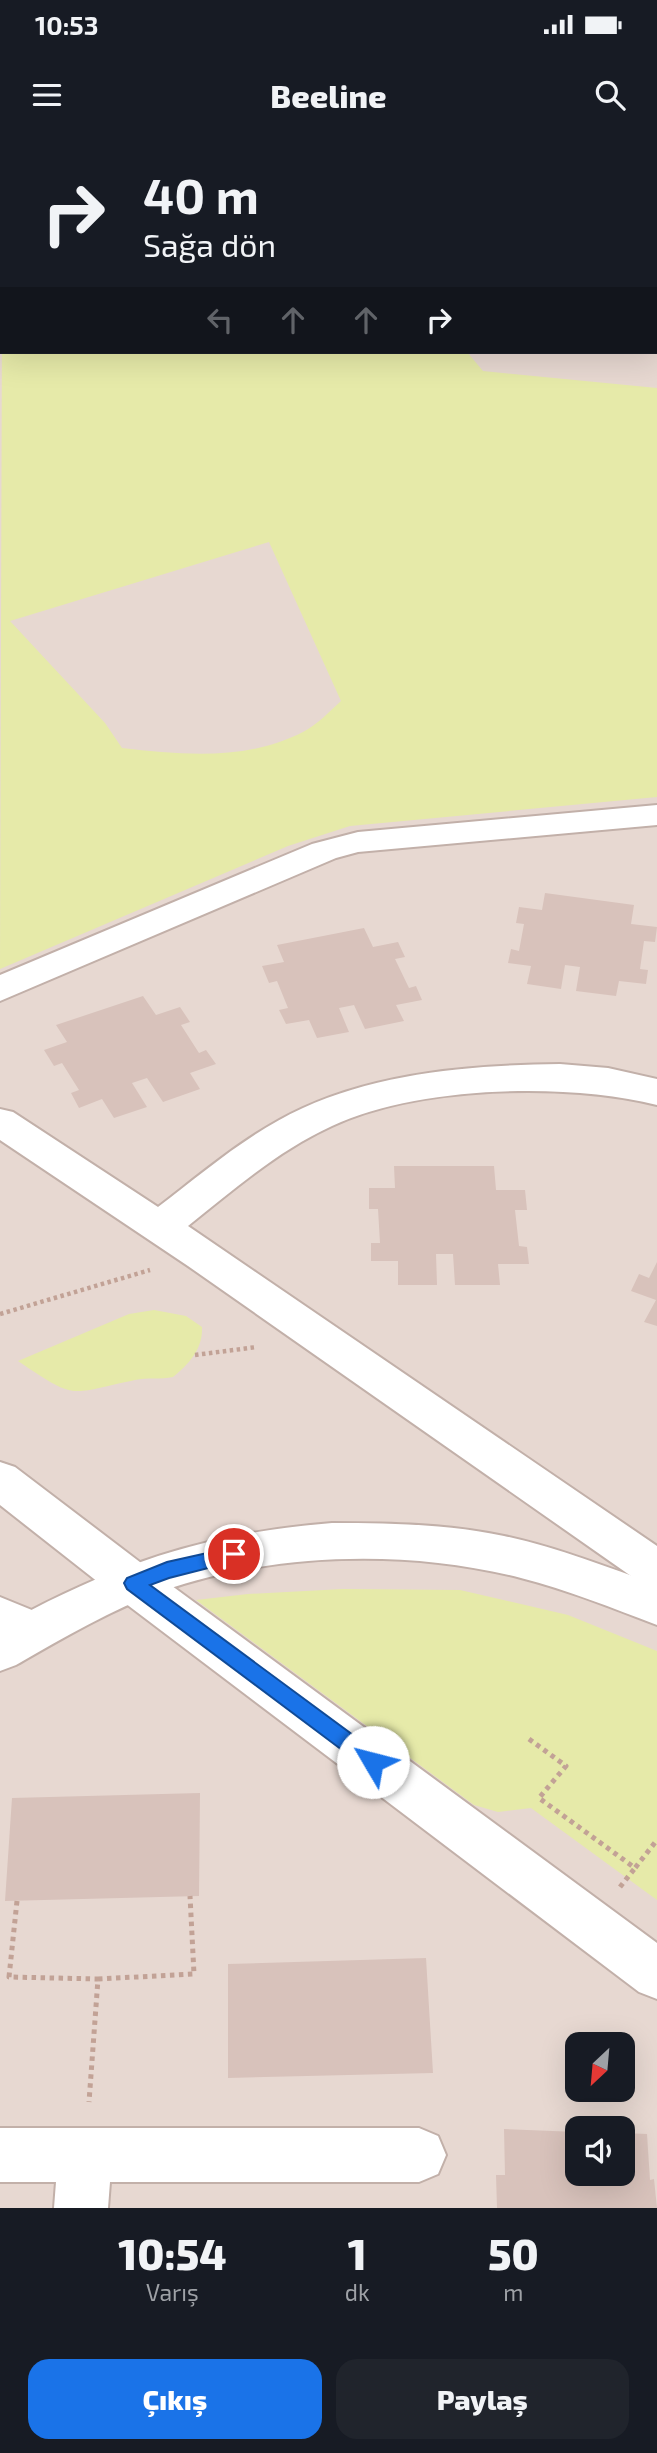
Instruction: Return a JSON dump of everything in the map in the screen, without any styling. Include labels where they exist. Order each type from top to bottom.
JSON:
[{"type":"street","points":[[0,989],[283,867],[335,848],[394,837],[657,815]]},
{"type":"street","points":[[159,1227],[272,1143],[314,1119],[363,1100],[412,1088],[526,1076],[601,1079],[657,1092]]},
{"type":"street","points":[[0,1122],[202,1255],[657,1570]]},
{"type":"street","points":[[0,1480],[657,1974]]},
{"type":"street","points":[[11,1633],[167,1570],[212,1558],[278,1546],[354,1541],[426,1544],[500,1555],[575,1574],[657,1605]]},
{"type":"street","points":[[0,2155],[418,2155]]},
{"type":"street","points":[[81,2208],[85,2155]]},
{"type":"path","points":[[0,1314],[202,1255]]},
{"type":"path","points":[[529,1739],[566,1766],[539,1798],[635,1868],[657,1840]]},
{"type":"path","points":[[18,1900],[9,1977],[98,1979],[194,1975],[190,1896]]},
{"type":"path","points":[[85,2155],[98,1979]]},
{"type":"shaded area","points":[[0,354],[657,354],[657,2208],[0,2208]]},
{"type":"green space","points":[[2,354],[469,354],[483,371],[657,388],[657,797],[350,826],[288,846],[0,969]],"holes":[[[269,542],[341,701],[308,729],[281,741],[237,752],[191,754],[122,748],[105,723],[10,621]]]},
{"type":"green space","points":[[154,1310],[186,1316],[202,1327],[200,1342],[194,1355],[173,1377],[140,1379],[97,1389],[73,1391],[52,1383],[18,1361],[129,1314]]},
{"type":"green space","points":[[343,1589],[460,1590],[568,1615],[657,1651],[657,1900],[531,1808],[498,1812],[474,1805],[196,1600],[248,1594]]},
{"type":"building","points":[[545,893],[634,905],[631,924],[657,927],[655,942],[644,941],[640,969],[648,970],[646,984],[619,981],[616,996],[576,991],[580,967],[565,965],[561,989],[527,984],[531,966],[508,963],[511,949],[519,951],[524,924],[516,923],[519,907],[542,910]]},
{"type":"building","points":[[364,928],[373,947],[398,942],[405,957],[395,959],[409,988],[416,986],[422,1000],[396,1005],[404,1021],[365,1029],[354,1005],[339,1008],[349,1032],[317,1038],[309,1020],[286,1024],[279,1010],[288,1008],[277,981],[269,983],[262,966],[284,962],[277,945]]},
{"type":"building","points":[[143,996],[156,1015],[180,1007],[190,1022],[181,1025],[199,1053],[206,1050],[216,1064],[190,1073],[200,1089],[163,1102],[147,1078],[132,1083],[147,1107],[114,1118],[102,1099],[79,1108],[71,1093],[79,1090],[62,1063],[54,1066],[44,1050],[67,1042],[56,1025]]},
{"type":"building","points":[[394,1166],[494,1166],[496,1190],[525,1190],[527,1210],[515,1210],[519,1246],[527,1247],[529,1264],[498,1264],[500,1285],[455,1285],[453,1254],[436,1254],[437,1285],[398,1285],[398,1261],[371,1261],[371,1243],[380,1243],[378,1209],[369,1209],[369,1188],[395,1188]]},
{"type":"building","points":[[657,1262],[657,1326],[644,1322],[656,1300],[631,1291],[639,1274],[649,1278]]},
{"type":"building","points":[[200,1793],[199,1896],[5,1901],[12,1798]]},
{"type":"building","points":[[426,1958],[433,2073],[228,2078],[228,1964]]},
{"type":"building","points":[[504,2129],[565,2131],[565,2186],[635,2186],[635,2134],[647,2134],[650,2180],[654,2179],[657,2208],[497,2208],[496,2175],[505,2175]]},
{"type":"route","points":[[234,1554],[167,1570],[134,1583],[373,1762]]}]
